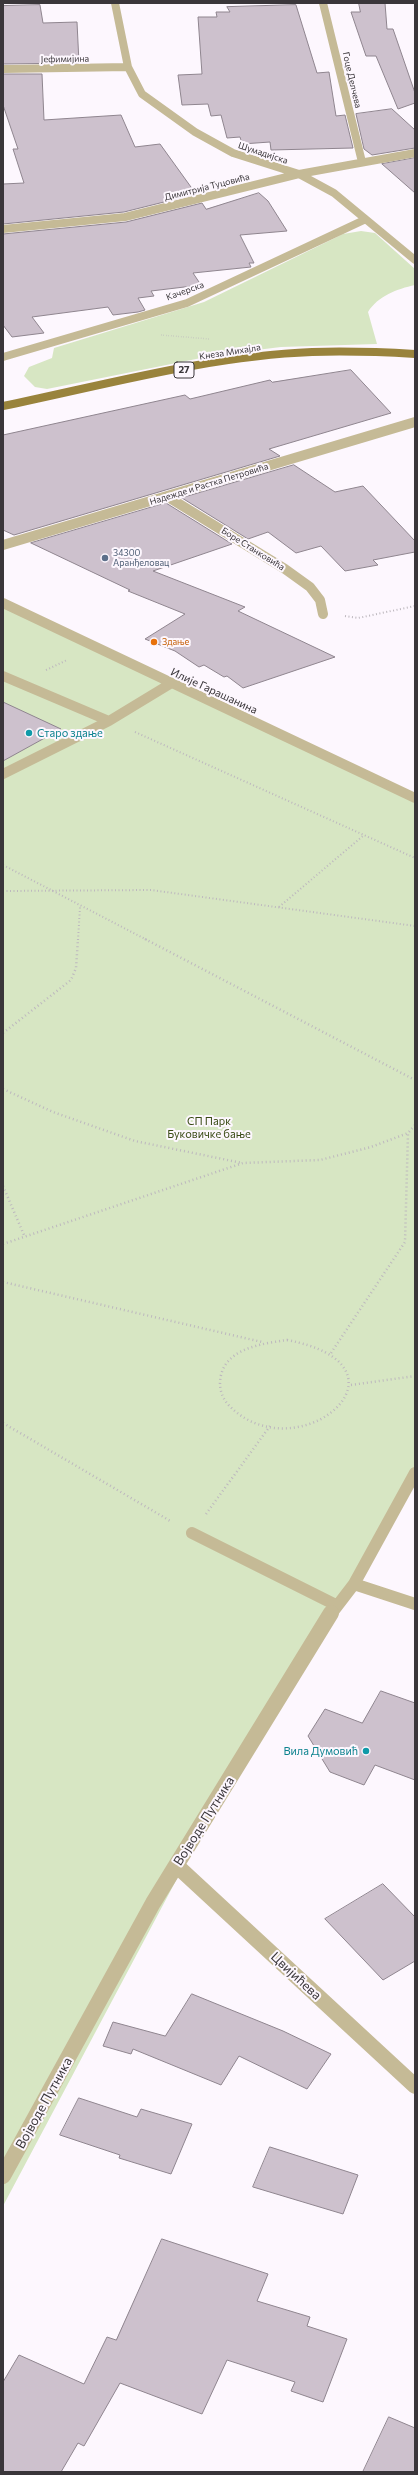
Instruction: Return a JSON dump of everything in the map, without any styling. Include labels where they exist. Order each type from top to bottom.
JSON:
[{"type":"main road","name":"Кнеза Михајла","points":[[3,406],[242,359],[328,351],[415,354]]},
{"type":"street","name":"Шумадијска","points":[[115,3],[128,67],[142,94],[195,132],[233,154],[299,174],[334,193],[364,220],[415,260]]},
{"type":"street","name":"Гоце Делчева","points":[[323,3],[362,162]]},
{"type":"street","name":"Јефимијина","points":[[3,69],[128,67]]},
{"type":"street","name":"Димитрија Туцовића","points":[[3,229],[125,217],[299,174],[415,153]]},
{"type":"street","name":"Качерска","points":[[3,357],[186,303],[364,220]]},
{"type":"street","name":"Надежде и Растка Петровића","points":[[3,545],[168,497],[415,422]]},
{"type":"street","name":"Боре Станковића","points":[[168,497],[285,569],[310,587],[320,600],[323,614]]},
{"type":"street","name":"Илије Гарашанина","points":[[3,603],[170,684],[415,798]]},
{"type":"street","points":[[3,676],[110,721]]},
{"type":"street","points":[[3,774],[110,721],[170,684]]},
{"type":"street","name":"Војводе Путника","points":[[3,2176],[153,1903],[336,1605],[354,1584],[415,1473]]},
{"type":"street","points":[[192,1533],[336,1605]]},
{"type":"street","points":[[354,1584],[415,1604]]},
{"type":"street","name":"Цвијићева","points":[[177,1866],[415,2086]]},
{"type":"path","points":[[323,614],[358,618],[415,606]]},
{"type":"path","points":[[110,721],[415,858]]},
{"type":"path","points":[[279,907],[364,834]]},
{"type":"path","points":[[3,865],[415,1080]]},
{"type":"path","points":[[3,892],[48,888],[151,890],[415,926]]},
{"type":"path","points":[[3,1033],[71,980],[76,968],[80,906]]},
{"type":"path","points":[[3,1089],[53,1112],[135,1141],[243,1163],[320,1160],[370,1147],[408,1132],[415,1125]]},
{"type":"path","points":[[331,1353],[405,1242],[408,1132]]},
{"type":"path","points":[[3,1244],[24,1235],[243,1163]]},
{"type":"path","points":[[3,1186],[24,1235]]},
{"type":"path","points":[[3,1282],[263,1342]]},
{"type":"path","points":[[287,1340],[311,1344],[331,1353],[342,1363],[349,1374],[351,1386],[348,1398],[344,1404],[326,1419],[309,1425],[289,1428],[270,1426],[248,1420],[230,1408],[220,1393],[219,1377],[227,1362],[242,1350],[263,1342],[287,1340]]},
{"type":"path","points":[[351,1386],[415,1376]]},
{"type":"path","points":[[3,1423],[192,1533],[270,1426]]},
{"type":"green space","points":[[361,231],[375,233],[415,269],[415,285],[388,294],[372,306],[368,312],[377,344],[281,347],[216,355],[47,389],[35,387],[24,376],[29,367],[52,358],[54,348],[204,302],[343,234]]},
{"type":"green space","name":"СП Парк Буковичке бање","points":[[3,603],[415,798],[415,1475],[354,1584],[289,1668],[3,2206]]},
{"type":"building","points":[[359,3],[385,3],[387,29],[393,29],[415,93],[415,103],[398,109],[376,56],[366,56],[351,12],[360,12]]},
{"type":"building","points":[[40,5],[43,23],[77,22],[79,63],[3,64],[3,6]]},
{"type":"building","points":[[296,5],[317,73],[329,72],[336,116],[345,115],[353,148],[271,150],[270,142],[242,144],[240,137],[227,138],[221,115],[211,116],[208,104],[182,105],[178,75],[202,74],[198,17],[217,17],[216,12],[230,12],[227,7]]},
{"type":"building","points":[[3,74],[42,74],[44,120],[121,115],[135,147],[160,144],[196,194],[124,212],[3,224],[3,184],[24,183],[13,149],[18,149],[3,105]]},
{"type":"building","points":[[392,109],[415,130],[415,148],[372,155],[364,149],[356,114]]},
{"type":"building","points":[[415,158],[415,193],[382,164]]},
{"type":"building","points":[[259,193],[268,201],[287,231],[240,235],[254,263],[249,263],[251,267],[193,273],[201,285],[151,291],[154,296],[138,298],[145,310],[138,312],[113,315],[108,307],[32,317],[44,333],[12,337],[3,325],[3,234],[126,222],[202,203],[206,209]]},
{"type":"building","points":[[351,370],[391,413],[269,449],[280,456],[14,535],[3,530],[3,435],[185,395],[190,399],[270,380],[272,382]]},
{"type":"building","points":[[294,465],[335,492],[363,486],[415,541],[415,552],[373,560],[378,565],[345,571],[321,546],[296,553],[268,532],[248,539],[182,498]]},
{"type":"building","points":[[166,503],[232,544],[153,571],[245,607],[238,611],[335,657],[243,688],[227,676],[224,677],[204,665],[199,667],[175,651],[145,639],[185,614],[128,591],[130,590],[31,543]]},
{"type":"building","name":"Старо здање","points":[[3,702],[61,729],[3,761]]},
{"type":"building","name":"Вила Думовић","points":[[381,1691],[415,1703],[415,1780],[375,1765],[364,1785],[330,1772],[308,1736],[325,1709],[362,1723]]},
{"type":"building","points":[[383,1884],[415,1917],[415,1961],[383,1980],[325,1919]]},
{"type":"building","points":[[192,1994],[283,2031],[331,2054],[307,2089],[239,2056],[221,2085],[133,2049],[131,2054],[103,2046],[113,2022],[165,2036]]},
{"type":"building","points":[[79,2098],[137,2117],[141,2109],[192,2124],[171,2174],[119,2158],[120,2155],[60,2135]]},
{"type":"building","points":[[270,2147],[358,2175],[343,2214],[253,2187]]},
{"type":"building","points":[[162,2239],[268,2274],[257,2301],[310,2317],[307,2326],[347,2339],[323,2402],[291,2391],[295,2382],[227,2360],[202,2414],[120,2383],[84,2446],[78,2443],[61,2472],[3,2472],[3,2382],[19,2355],[84,2384],[107,2337],[116,2340]]},
{"type":"building","points":[[389,2417],[415,2428],[415,2472],[363,2472]]},
{"type":"place","name":"34300 Аранђеловац","points":[[105,558]]},
{"type":"place","name":"Здање","points":[[154,642]]},
{"type":"place","name":"Старо здање","points":[[29,733]]},
{"type":"place","name":"Вила Думовић","points":[[366,1751]]}]
